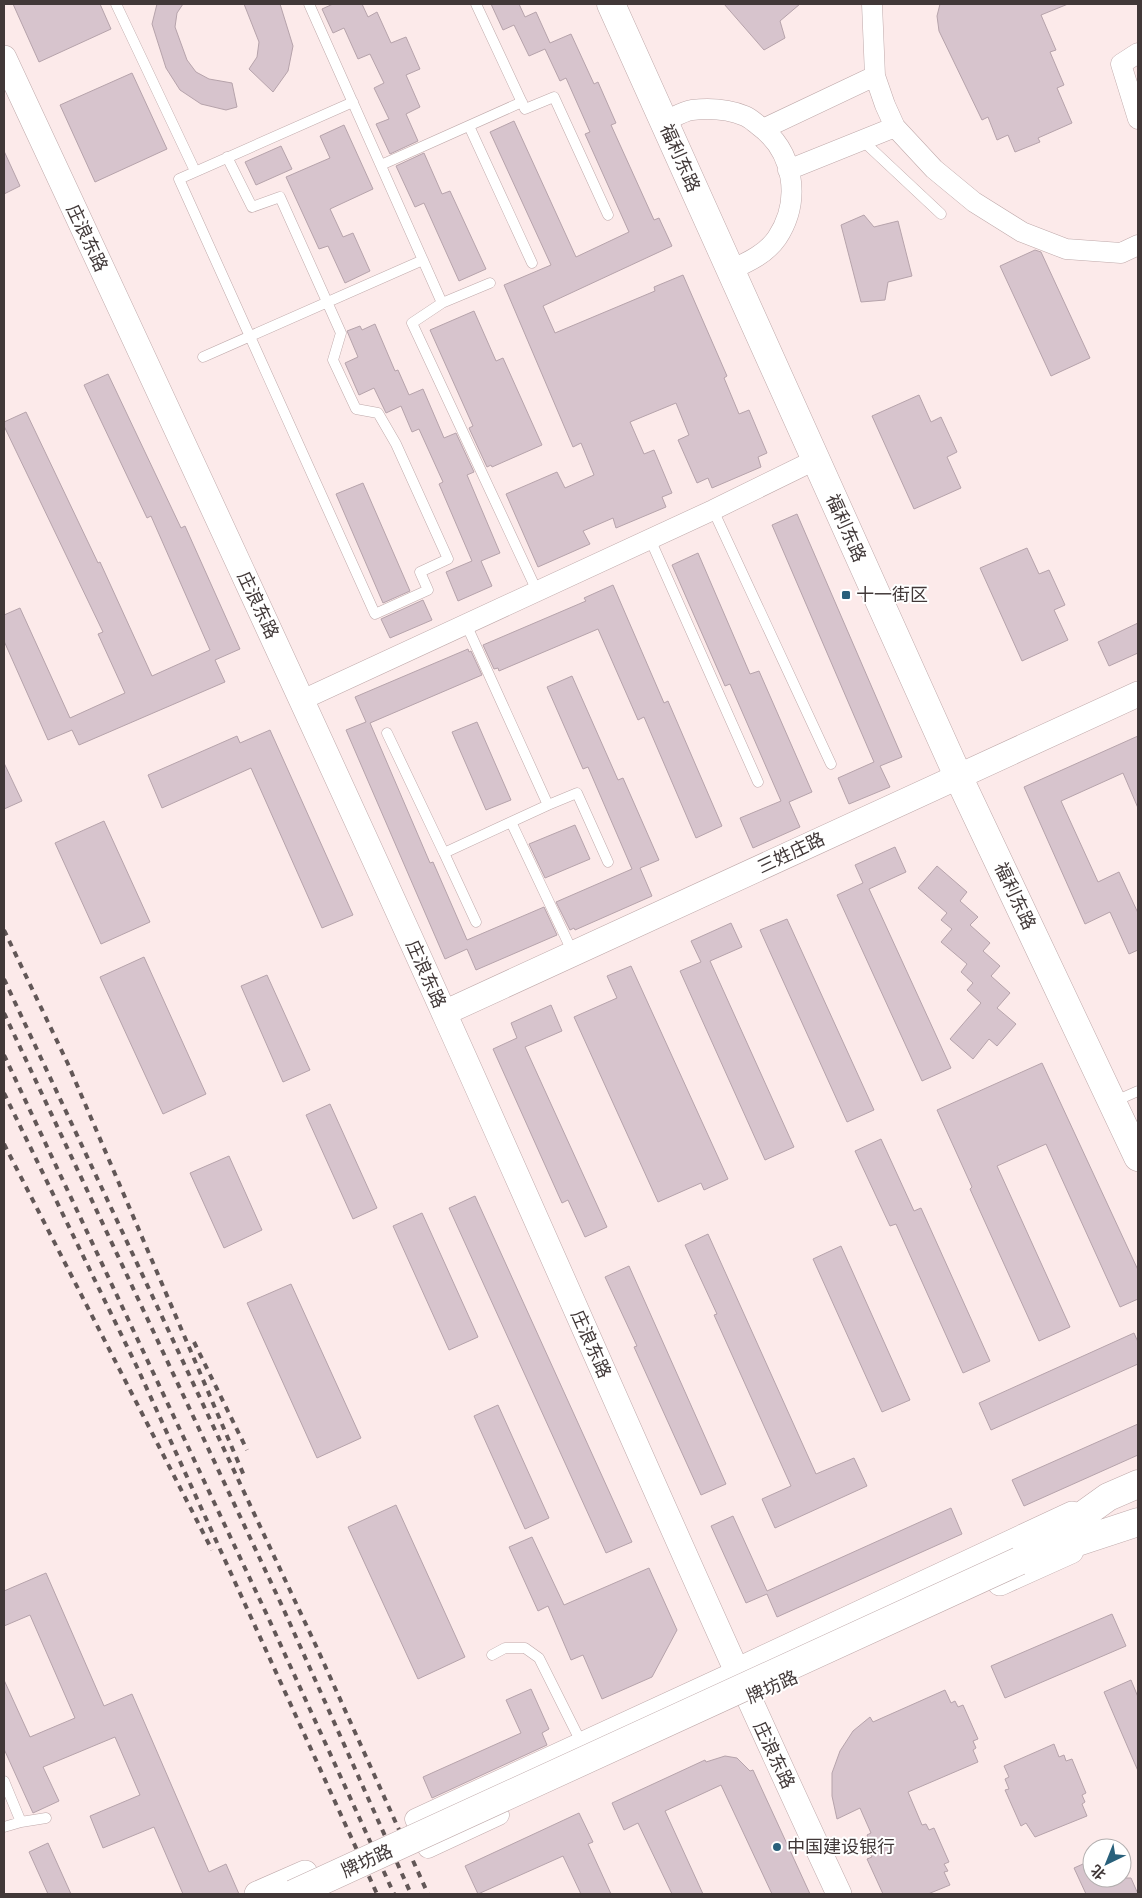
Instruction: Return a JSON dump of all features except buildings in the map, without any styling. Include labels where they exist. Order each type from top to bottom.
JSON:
[{"type":"main road","name":"福利东路","points":[[611,4],[958,776],[1138,1157]]},
{"type":"main road","name":"牌坊路","points":[[1019,1561],[1108,1497],[1138,1484]]},
{"type":"main road","name":"牌坊路","points":[[303,1892],[418,1837],[1019,1561],[1134,1523]]},
{"type":"street","points":[[872,4],[875,76],[885,106],[895,127],[934,169],[974,202],[1022,232],[1066,249],[1121,252],[1138,245]]},
{"type":"street","points":[[1138,53],[1121,64],[1138,119]]},
{"type":"street","name":"庄浪东路","points":[[4,58],[302,700],[444,1012],[742,1686],[839,1894]]},
{"type":"street","points":[[763,129],[875,76]]},
{"type":"street","points":[[664,122],[690,110],[719,108],[746,116],[769,133],[785,157],[792,184],[789,213],[777,238],[756,258],[730,270]]},
{"type":"street","points":[[788,170],[895,127]]},
{"type":"street","points":[[302,700],[714,510],[816,460]]},
{"type":"street","name":"三姓庄路","points":[[444,1012],[1138,694]]},
{"type":"street","name":"牌坊路","points":[[1108,1497],[742,1686],[428,1848],[418,1837],[415,1819],[581,1742],[742,1686],[1134,1523]]},
{"type":"street","name":"牌坊路","points":[[257,1894],[305,1873],[303,1892]]},
{"type":"lane","points":[[116,4],[195,171]]},
{"type":"lane","points":[[309,4],[442,303]]},
{"type":"lane","points":[[476,4],[525,109],[554,96],[608,215]]},
{"type":"lane","points":[[227,157],[252,207],[280,197],[341,333],[333,360],[356,408],[378,413],[396,444],[448,559],[420,572],[428,590],[375,614],[179,179],[195,171],[227,157],[353,102]]},
{"type":"lane","points":[[381,165],[522,102]]},
{"type":"lane","points":[[469,126],[532,263]]},
{"type":"lane","points":[[862,140],[941,214]]},
{"type":"lane","points":[[203,357],[424,260]]},
{"type":"lane","points":[[490,283],[442,303],[412,323],[537,591]]},
{"type":"lane","points":[[714,510],[831,764]]},
{"type":"lane","points":[[650,539],[758,782]]},
{"type":"lane","points":[[466,624],[548,806]]},
{"type":"lane","points":[[387,733],[476,922]]},
{"type":"lane","points":[[444,853],[577,793],[608,862]]},
{"type":"lane","points":[[511,822],[573,953]]},
{"type":"lane","points":[[1112,1102],[1138,1091]]},
{"type":"lane","points":[[492,1655],[505,1648],[526,1648],[539,1658],[581,1742]]},
{"type":"lane","points":[[4,1781],[21,1822]]},
{"type":"lane","points":[[4,1827],[46,1818]]},
{"type":"railway","points":[[4,930],[68,1064],[245,1478]]},
{"type":"railway","points":[[4,979],[317,1648],[428,1894]]},
{"type":"railway","points":[[4,1013],[283,1608],[411,1894]]},
{"type":"railway","points":[[4,1055],[267,1615],[394,1894]]},
{"type":"railway","points":[[4,1093],[137,1367],[377,1894]]},
{"type":"railway","points":[[4,1144],[212,1550]]},
{"type":"railway","points":[[194,1342],[247,1450]]},
{"type":"place","name":"十一街区","points":[[846,595]]},
{"type":"place","name":"中国建设银行","points":[[777,1847]]}]
